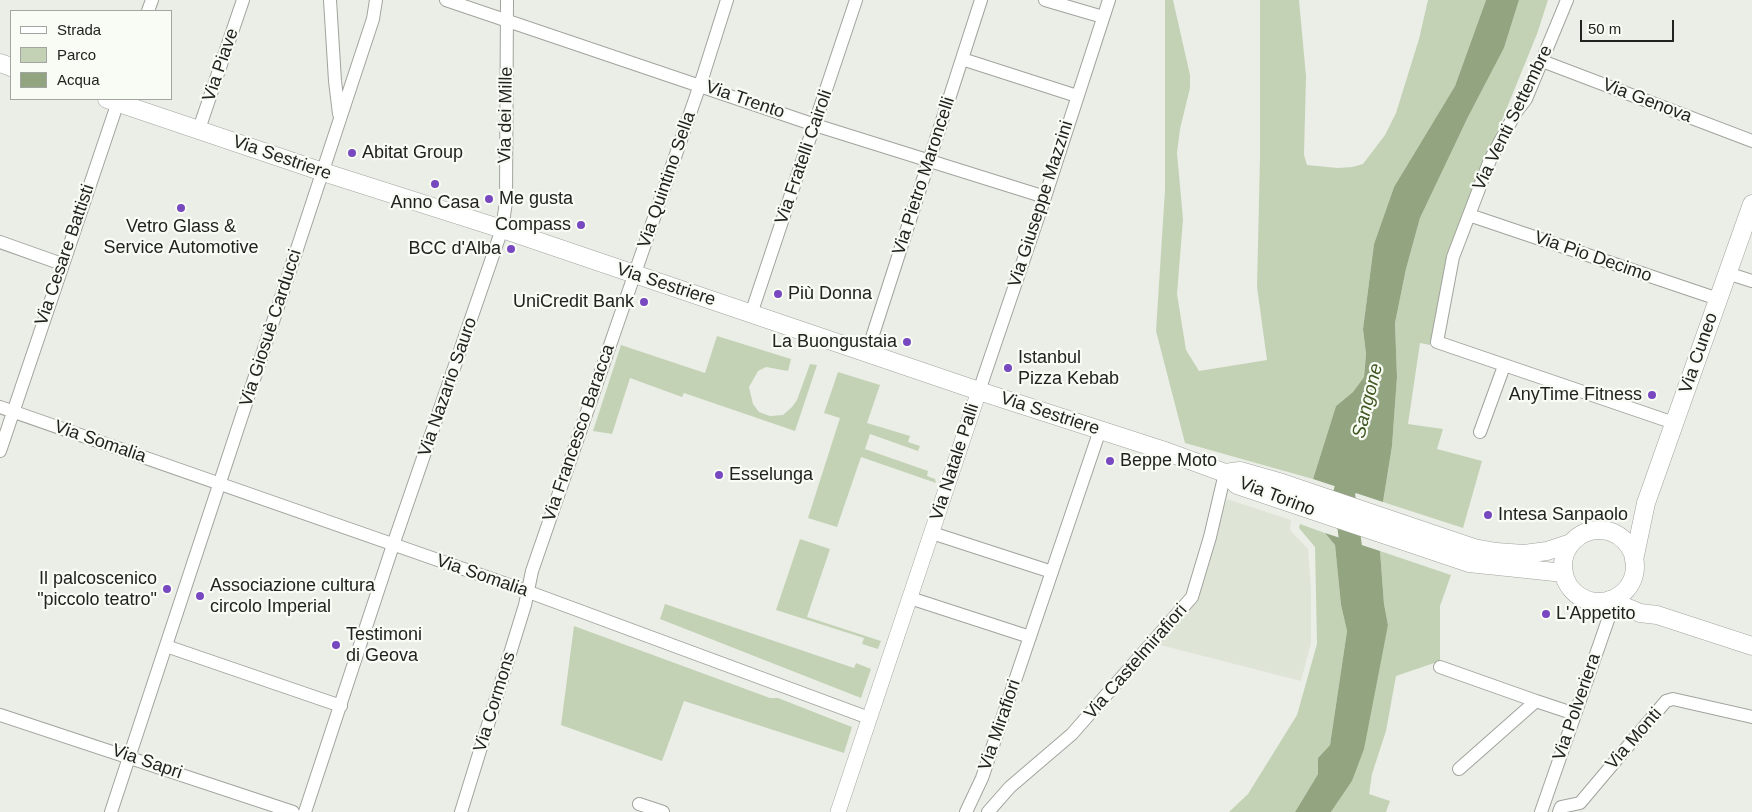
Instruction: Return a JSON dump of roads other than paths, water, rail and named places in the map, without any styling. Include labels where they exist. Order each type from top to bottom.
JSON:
[{"type":"main road","name":"Via Sestriere","points":[[115,100],[323,172],[502,229],[1225,473]]},
{"type":"main road","name":"Via Cuneo","points":[[1646,502],[1752,204]]},
{"type":"main road","name":"Via Torino","points":[[1225,473],[1240,471],[1279,491],[1447,547],[1524,554],[1547,551],[1572,543]]},
{"type":"main road","points":[[1616,534],[1629,527],[1646,502]]},
{"type":"main road","points":[[1634,560],[1629,546],[1616,534],[1600,530],[1590,531],[1572,543],[1563,562],[1564,573],[1566,581],[1577,595],[1593,601],[1616,597],[1634,575],[1634,560],[1646,502]]},
{"type":"main road","name":"Via Torino","points":[[1447,547],[1469,563],[1564,573]]},
{"type":"main road","points":[[1616,597],[1640,613],[1657,615],[1752,646]]},
{"type":"street","name":"Via Piave","points":[[199,130],[243,0]]},
{"type":"street","points":[[330,0],[335,81],[340,118]]},
{"type":"street","name":"Via Giosuè Carducci","points":[[111,812],[373,19],[376,0]]},
{"type":"street","name":"Via Trento","points":[[446,0],[815,125],[1045,197]]},
{"type":"street","name":"Via dei Mille","points":[[502,229],[506,202],[507,0]]},
{"type":"street","name":"Via Quintino Sella","points":[[633,274],[700,85],[727,0]]},
{"type":"street","name":"Via Fratelli Cairoli","points":[[751,314],[856,0]]},
{"type":"street","name":"Via Pietro Maroncelli","points":[[867,353],[981,0]]},
{"type":"street","points":[[1045,0],[1103,18]]},
{"type":"street","name":"Via Giuseppe Mazzini","points":[[979,391],[1109,0]]},
{"type":"street","name":"Via Venti Settembre","points":[[1567,0],[1526,99],[1516,112],[1490,160],[1452,256],[1437,342],[1674,423]]},
{"type":"street","points":[[962,59],[1077,96]]},
{"type":"street","name":"Via Genova","points":[[1542,61],[1752,141]]},
{"type":"street","name":"Via Cesare Battisti","points":[[0,451],[115,100]]},
{"type":"street","name":"Via Pio Decimo","points":[[1469,215],[1718,299]]},
{"type":"street","name":"Via Nazario Sauro","points":[[305,812],[393,545],[502,229]]},
{"type":"street","points":[[0,242],[62,264]]},
{"type":"street","points":[[1727,273],[1752,281]]},
{"type":"street","name":"Via Francesco Baracca","points":[[527,592],[532,571],[633,274]]},
{"type":"street","points":[[1480,432],[1504,366]]},
{"type":"street","name":"Via Natale Palli","points":[[910,598],[979,391]]},
{"type":"street","name":"Via Somalia","points":[[0,407],[527,592],[869,718]]},
{"type":"street","points":[[932,533],[1052,572],[1100,430]]},
{"type":"street","name":"Via Castelmirafiori","points":[[988,812],[1000,798],[1072,734],[1192,597],[1225,473]]},
{"type":"street","name":"Via Mirafiori","points":[[966,812],[982,778],[1052,572]]},
{"type":"street","name":"Via Cormons","points":[[461,812],[526,605],[527,592]]},
{"type":"street","name":"Via Polveriera","points":[[1541,812],[1616,597]]},
{"type":"street","points":[[838,812],[910,598],[1030,637]]},
{"type":"street","points":[[166,646],[341,706]]},
{"type":"street","points":[[1440,667],[1575,714]]},
{"type":"street","name":"Via Monti","points":[[1558,812],[1561,807],[1580,803],[1666,702],[1673,699],[1752,717]]},
{"type":"street","points":[[1459,769],[1536,701]]},
{"type":"street","name":"Via Sapri","points":[[0,715],[129,756],[293,812]]},
{"type":"street","points":[[639,804],[663,812]]},
{"type":"water","points":[[1486,0],[1519,0],[1504,48],[1468,117],[1420,218],[1406,269],[1395,323],[1397,377],[1392,446],[1383,502],[1313,479],[1336,406],[1353,392],[1364,377],[1366,354],[1363,329],[1374,244],[1394,187],[1455,86]]},
{"type":"water","points":[[1325,533],[1380,551],[1384,604],[1388,625],[1364,749],[1352,781],[1331,812],[1295,812],[1318,774],[1318,758],[1330,745],[1347,631],[1341,605],[1335,545]]},
{"type":"waterway","name":"Sangone","points":[[1352,462],[1344,494],[1354,570]]},
{"type":"place","name":"Abitat Group","points":[[352,153]]},
{"type":"place","name":"Anno Casa","points":[[435,184]]},
{"type":"place","name":"Me gusta","points":[[489,199]]},
{"type":"place","name":"Vetro Glass & Service Automotive","points":[[181,208]]},
{"type":"place","name":"Compass","points":[[581,225]]},
{"type":"place","name":"BCC d'Alba","points":[[511,249]]},
{"type":"place","name":"Più Donna","points":[[778,294]]},
{"type":"place","name":"UniCredit Bank","points":[[644,302]]},
{"type":"place","name":"La Buongustaia","points":[[907,342]]},
{"type":"place","name":"Istanbul Pizza Kebab","points":[[1008,368]]},
{"type":"place","name":"AnyTime Fitness","points":[[1652,395]]},
{"type":"place","name":"Beppe Moto","points":[[1110,461]]},
{"type":"place","name":"Esselunga","points":[[719,475]]},
{"type":"place","name":"Intesa Sanpaolo","points":[[1488,515]]},
{"type":"place","name":"Il palcoscenico \"piccolo teatro\"","points":[[167,589]]},
{"type":"place","name":"Associazione cultura circolo Imperial","points":[[200,596]]},
{"type":"place","name":"L'Appetito","points":[[1546,614]]},
{"type":"place","name":"Testimoni di Geova","points":[[336,645]]}]
